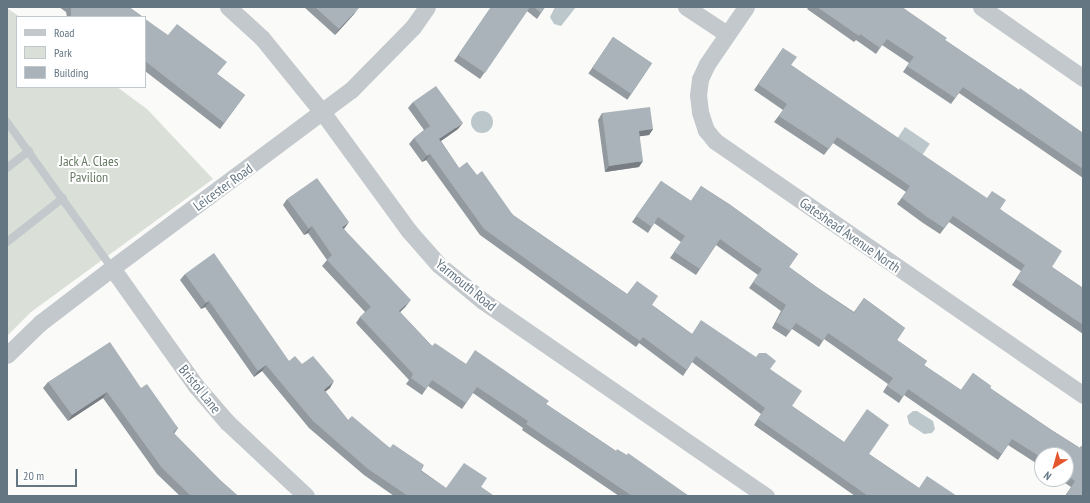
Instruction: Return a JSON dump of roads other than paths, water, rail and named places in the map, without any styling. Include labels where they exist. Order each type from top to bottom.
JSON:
[{"type":"street","name":"Yarmouth Road","points":[[228,7],[262,38],[323,113],[409,231],[439,265],[461,284],[766,496]]},
{"type":"street","name":"Leicester Road","points":[[7,355],[40,323],[112,268],[323,113],[351,90],[398,43],[427,7]]},
{"type":"street","points":[[686,7],[727,34]]},
{"type":"street","name":"Gateshead Avenue North","points":[[746,7],[707,64],[698,95],[706,130],[715,141],[1083,395]]},
{"type":"street","points":[[981,7],[1083,78]]},
{"type":"street","name":"Bristol Lane","points":[[112,268],[183,368],[222,416],[306,496]]},
{"type":"lane","points":[[7,122],[112,268]]},
{"type":"lane","points":[[7,168],[29,151]]},
{"type":"lane","points":[[7,242],[63,198]]},
{"type":"park label","name":"Jack A. Claes Pavilion","points":[[89,170]]}]
